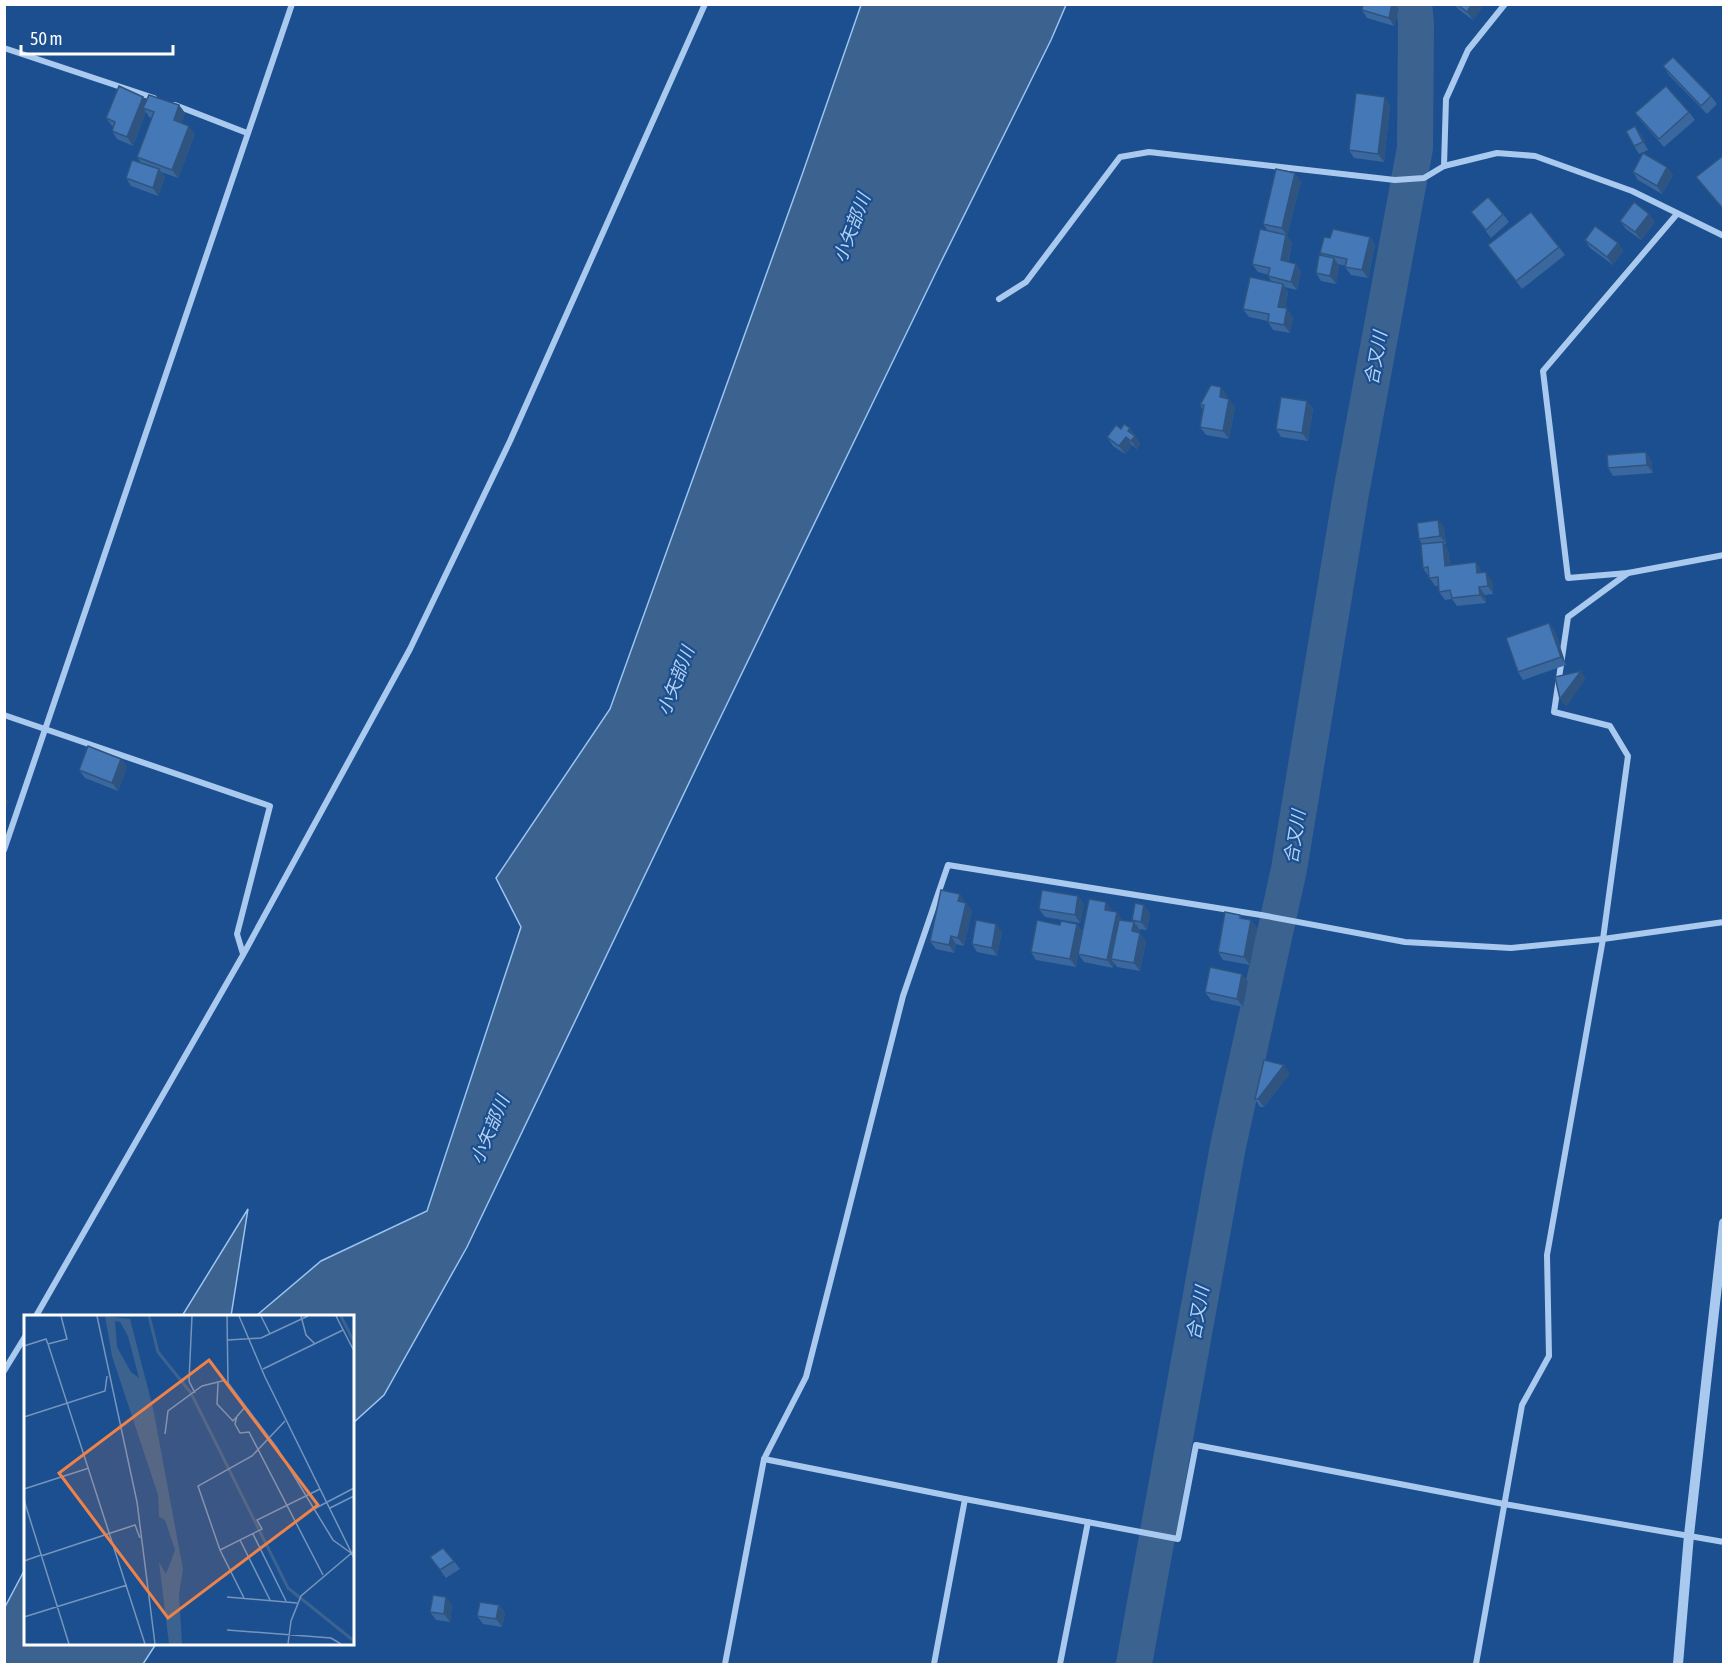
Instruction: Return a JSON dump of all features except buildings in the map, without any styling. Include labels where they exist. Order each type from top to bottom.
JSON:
[{"type":"street","points":[[4,850],[47,729],[291,4]]},
{"type":"street","points":[[37,1315],[243,955],[415,638],[515,431],[705,4]]},
{"type":"street","points":[[1444,166],[1446,99],[1468,50],[1505,4]]},
{"type":"street","points":[[4,48],[197,112],[247,133]]},
{"type":"street","points":[[999,299],[1026,282],[1120,157],[1149,152],[1395,180],[1424,178],[1444,166],[1497,153],[1535,156],[1632,190],[1724,236]]},
{"type":"street","points":[[1677,214],[1544,371],[1568,578],[1628,573],[1724,555]]},
{"type":"street","points":[[1476,1665],[1522,1405],[1550,1356],[1547,1255],[1603,939],[1628,756],[1610,726],[1554,712],[1568,617],[1628,573]]},
{"type":"street","points":[[4,715],[270,806],[237,934],[243,955]]},
{"type":"street","points":[[725,1665],[764,1459],[806,1377],[903,996],[948,865],[1261,915],[1405,942],[1511,948],[1603,939],[1724,922]]},
{"type":"street","points":[[1678,1665],[1689,1535],[1724,1223]]},
{"type":"street","points":[[4,1371],[24,1338]]},
{"type":"street","points":[[764,1459],[1178,1539],[1196,1445],[1504,1504],[1724,1542]]},
{"type":"street","points":[[934,1665],[965,1499]]},
{"type":"street","points":[[1060,1665],[1088,1522]]},
{"type":"water","name":"小矢部川","points":[[861,5],[1066,5],[710,739],[467,1247],[384,1395],[354,1422],[354,1315],[257,1315],[321,1261],[427,1211],[521,927],[496,878],[610,709]]},
{"type":"water","points":[[248,1209],[231,1315],[183,1315]]},
{"type":"water","points":[[24,1571],[24,1645],[155,1645],[143,1664],[5,1664],[5,1607]]},
{"type":"waterway","name":"合又川","points":[[1134,1664],[1228,1146],[1289,869],[1351,493],[1415,148],[1416,23],[1414,4]]}]
